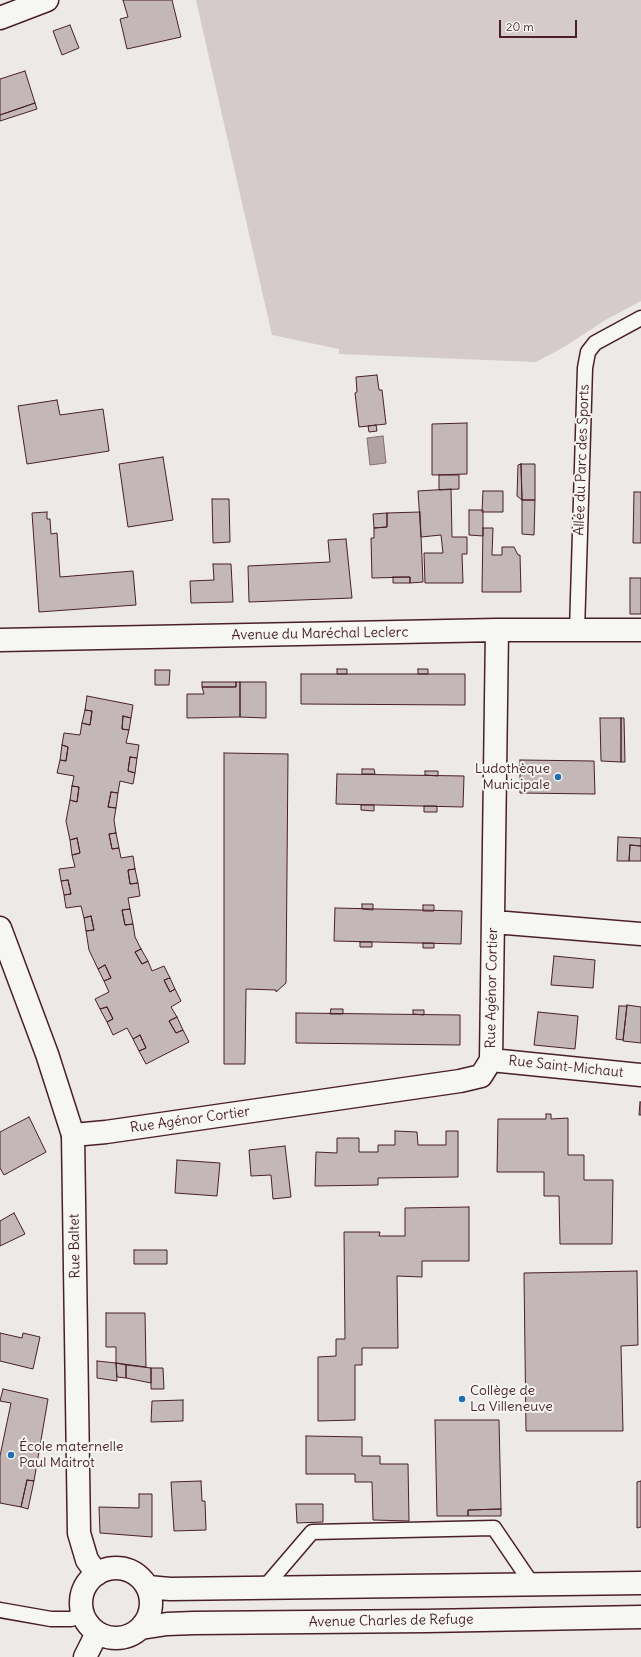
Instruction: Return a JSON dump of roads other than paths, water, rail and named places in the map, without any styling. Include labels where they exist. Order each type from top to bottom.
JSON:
[{"type":"street","points":[[0,18],[47,0]]},
{"type":"street","name":"Avenue du Maréchal Leclerc","points":[[0,640],[497,630],[641,630]]},
{"type":"street","name":"Rue Agénor Cortier","points":[[73,1135],[106,1132],[460,1081],[481,1076],[491,1060],[490,1031],[494,922],[497,630]]},
{"type":"street","points":[[494,922],[641,934]]},
{"type":"street","name":"Rue Baltet","points":[[0,928],[47,1054],[73,1135],[79,1533],[87,1560],[97,1574]]},
{"type":"street","name":"Rue Saint-Michaut","points":[[491,1060],[641,1075]]},
{"type":"street","points":[[120,1568],[131,1571],[141,1578],[148,1587],[151,1598],[151,1609],[148,1619],[142,1628],[132,1635],[120,1638],[108,1638],[97,1633],[89,1625],[83,1615],[81,1603],[83,1592],[88,1582],[97,1574],[108,1569],[120,1568]]},
{"type":"street","points":[[148,1587],[170,1589],[641,1583]]},
{"type":"street","name":"Avenue Charles de Refuge","points":[[142,1628],[194,1622],[418,1621],[641,1617]]},
{"type":"street","points":[[85,1657],[97,1633]]},
{"type":"lane","name":"Allée du Parc des Sports","points":[[577,631],[585,368],[588,352],[595,343],[641,318]]},
{"type":"lane","points":[[264,1588],[312,1532],[486,1528],[494,1528],[532,1584]]},
{"type":"lane","points":[[0,1610],[51,1619],[71,1618],[83,1615]]},
{"type":"place","name":"Ludothèque Municipale","points":[[558,777]]},
{"type":"place","name":"Collège de La Villeneuve","points":[[462,1399]]},
{"type":"place","name":"École maternelle Paul Maitrot","points":[[11,1455]]}]
